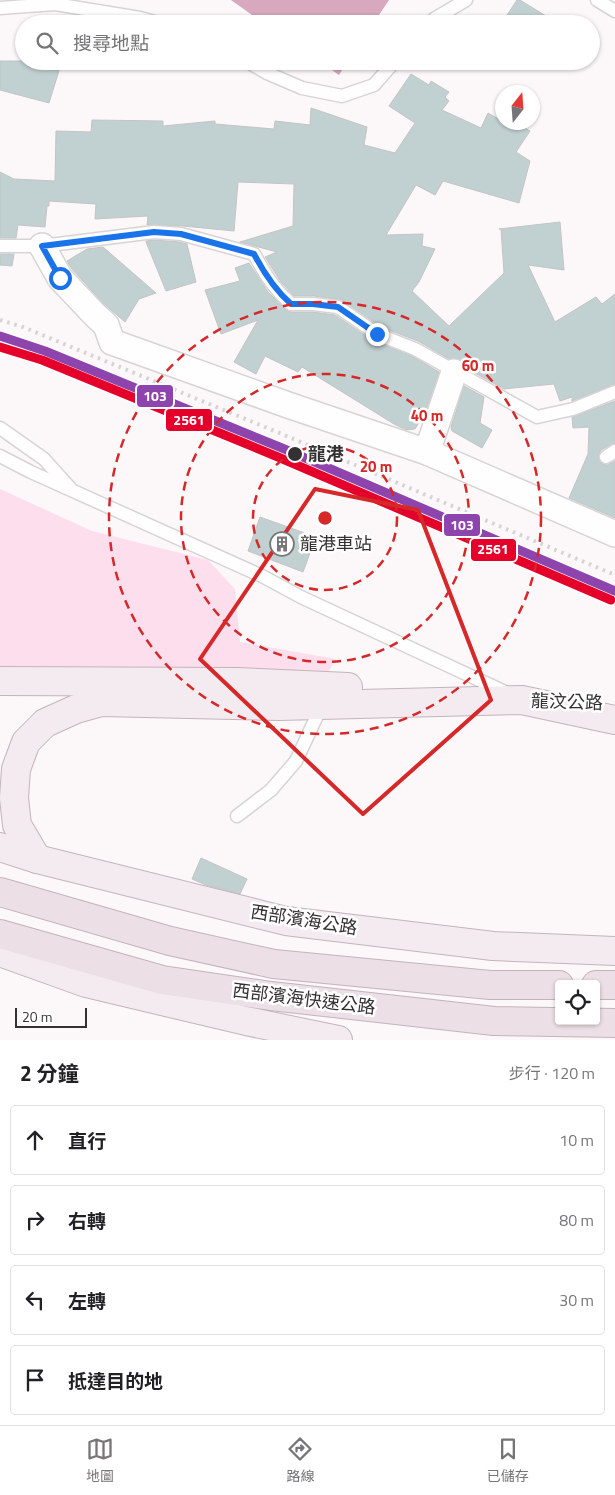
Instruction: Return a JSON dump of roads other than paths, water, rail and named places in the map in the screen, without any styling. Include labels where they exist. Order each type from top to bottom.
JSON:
[{"type":"highway","name":"西部濱海快速公路","points":[[0,892],[170,941],[274,964],[490,985],[555,985]]},
{"type":"highway","name":"西部濱海快速公路","points":[[0,934],[162,980],[271,996],[494,1021],[615,1023]]},
{"type":"highway","points":[[600,985],[615,985]]},
{"type":"main road","points":[[0,681],[238,682],[410,691],[522,700]]},
{"type":"main road","points":[[37,859],[17,825],[14,798],[16,769],[26,742],[45,723],[76,709],[101,702],[279,706],[522,700]]},
{"type":"main road","name":"龍汶公路","points":[[522,700],[615,704]]},
{"type":"main road","name":"龍汶公路","points":[[522,700],[615,720]]},
{"type":"main road","name":"西部濱海公路","points":[[0,847],[37,859],[286,921],[493,946],[615,951]]},
{"type":"main road","points":[[0,952],[86,983],[246,1021],[338,1040]]},
{"type":"street","points":[[42,246],[60,278],[106,325],[112,342],[427,452],[615,534]]},
{"type":"street","points":[[427,452],[454,372]]},
{"type":"lane","points":[[441,15],[466,0]]},
{"type":"lane","points":[[596,0],[615,12]]},
{"type":"lane","points":[[0,8],[55,4],[122,15]]},
{"type":"lane","points":[[265,70],[302,88],[342,96],[374,85],[387,70]]},
{"type":"lane","points":[[0,246],[42,246],[154,232],[181,234],[254,254],[278,293],[291,304],[338,307],[377,334],[415,349],[537,417],[573,409],[615,392]]},
{"type":"lane","points":[[0,428],[44,459],[74,491]]},
{"type":"lane","points":[[0,456],[31,472],[262,576],[301,597],[522,700]]},
{"type":"lane","points":[[237,816],[272,790],[296,761],[322,704]]},
{"type":"railway","points":[[0,320],[23,327],[289,437],[615,575]]},
{"type":"place","name":"龍港","points":[[295,454]]},
{"type":"place","name":"龍港車站","points":[[282,544]]}]
